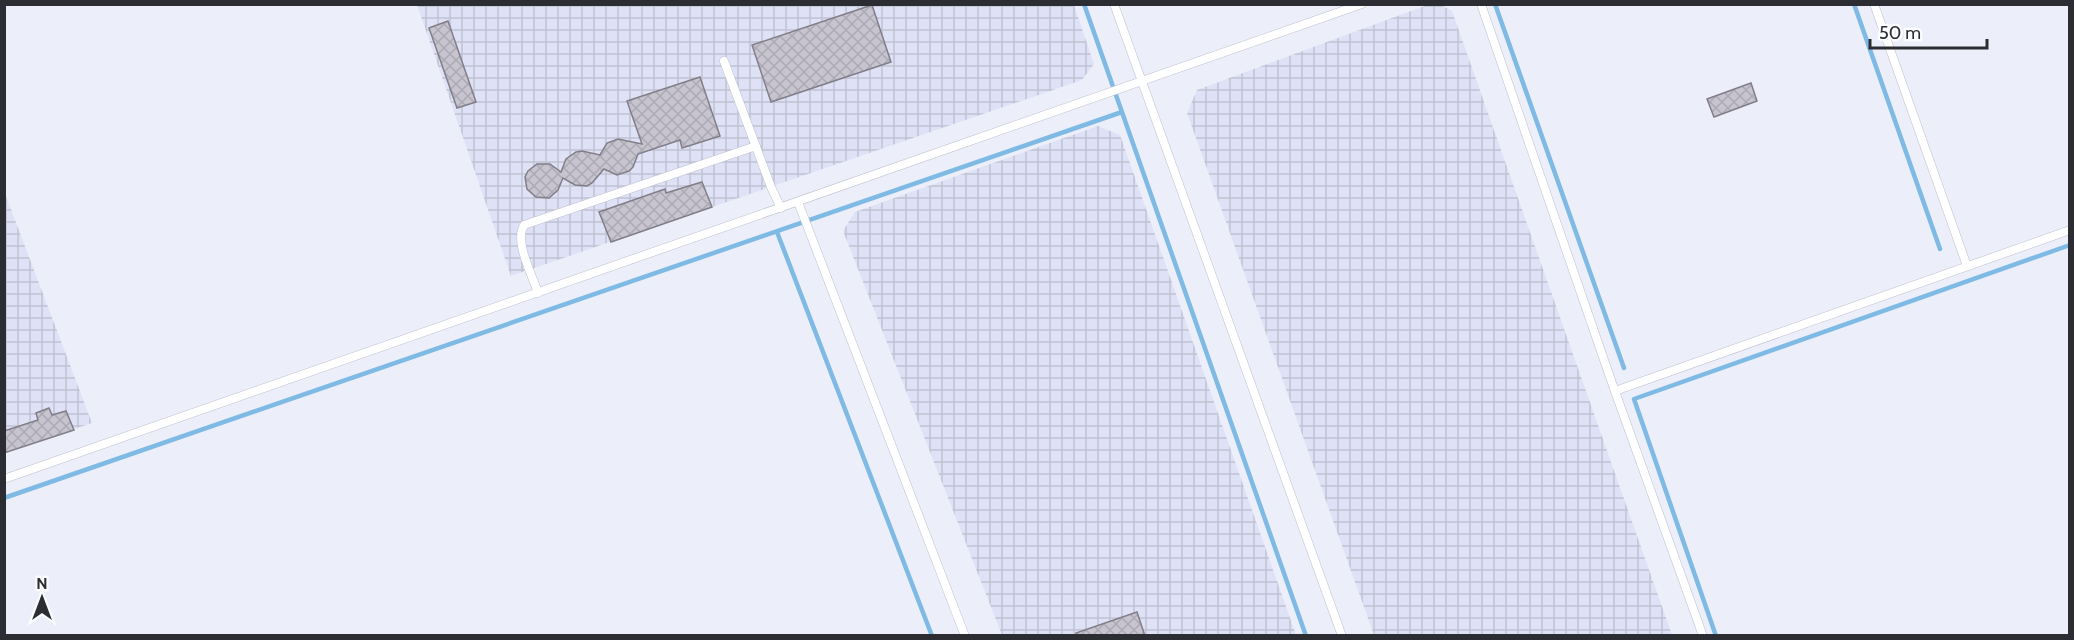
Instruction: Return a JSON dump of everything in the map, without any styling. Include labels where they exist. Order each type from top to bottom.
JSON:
[{"type":"lane","points":[[1114,4],[1341,636]]},
{"type":"lane","points":[[4,479],[1362,4]]},
{"type":"lane","points":[[1481,4],[1615,391],[1703,636]]},
{"type":"lane","points":[[1874,4],[1967,266]]},
{"type":"lane","points":[[724,61],[781,208]]},
{"type":"lane","points":[[538,293],[520,242],[520,232],[524,225],[756,146]]},
{"type":"lane","points":[[798,202],[965,636]]},
{"type":"lane","points":[[1615,391],[2070,230]]},
{"type":"shaded area","points":[[1430,4],[1441,5],[1452,11],[1672,635],[1374,635],[1187,113],[1197,90]]},
{"type":"shaded area","points":[[417,5],[1074,5],[1094,64],[1082,80],[511,276]]},
{"type":"shaded area","points":[[1098,126],[1120,135],[1296,635],[1002,635],[843,231],[855,212]]},
{"type":"shaded area","points":[[4,191],[92,423],[5,453],[4,453]]},
{"type":"building","points":[[872,5],[891,62],[771,102],[752,45]]},
{"type":"building","points":[[448,21],[476,102],[457,108],[429,28]]},
{"type":"building","points":[[700,77],[720,136],[682,148],[680,140],[638,154],[629,171],[617,175],[604,169],[587,186],[575,185],[563,178],[558,190],[549,198],[536,197],[527,189],[525,177],[528,171],[537,164],[550,164],[561,172],[566,159],[576,152],[600,155],[607,143],[618,139],[642,144],[627,101]]},
{"type":"building","points":[[1751,83],[1757,101],[1714,117],[1707,99]]},
{"type":"building","points":[[702,182],[712,207],[611,242],[599,212],[665,189],[666,193]]},
{"type":"building","points":[[49,408],[52,415],[66,411],[74,430],[4,453],[4,431],[38,420],[36,413]]},
{"type":"building","points":[[1137,612],[1145,636],[1076,636],[1076,633]]},
{"type":"waterway","points":[[1084,4],[1306,636]]},
{"type":"waterway","points":[[1495,4],[1624,368]]},
{"type":"waterway","points":[[1854,4],[1940,249]]},
{"type":"waterway","points":[[4,498],[1122,112]]},
{"type":"waterway","points":[[777,232],[932,636]]},
{"type":"waterway","points":[[1716,636],[1634,399],[2070,245]]}]
